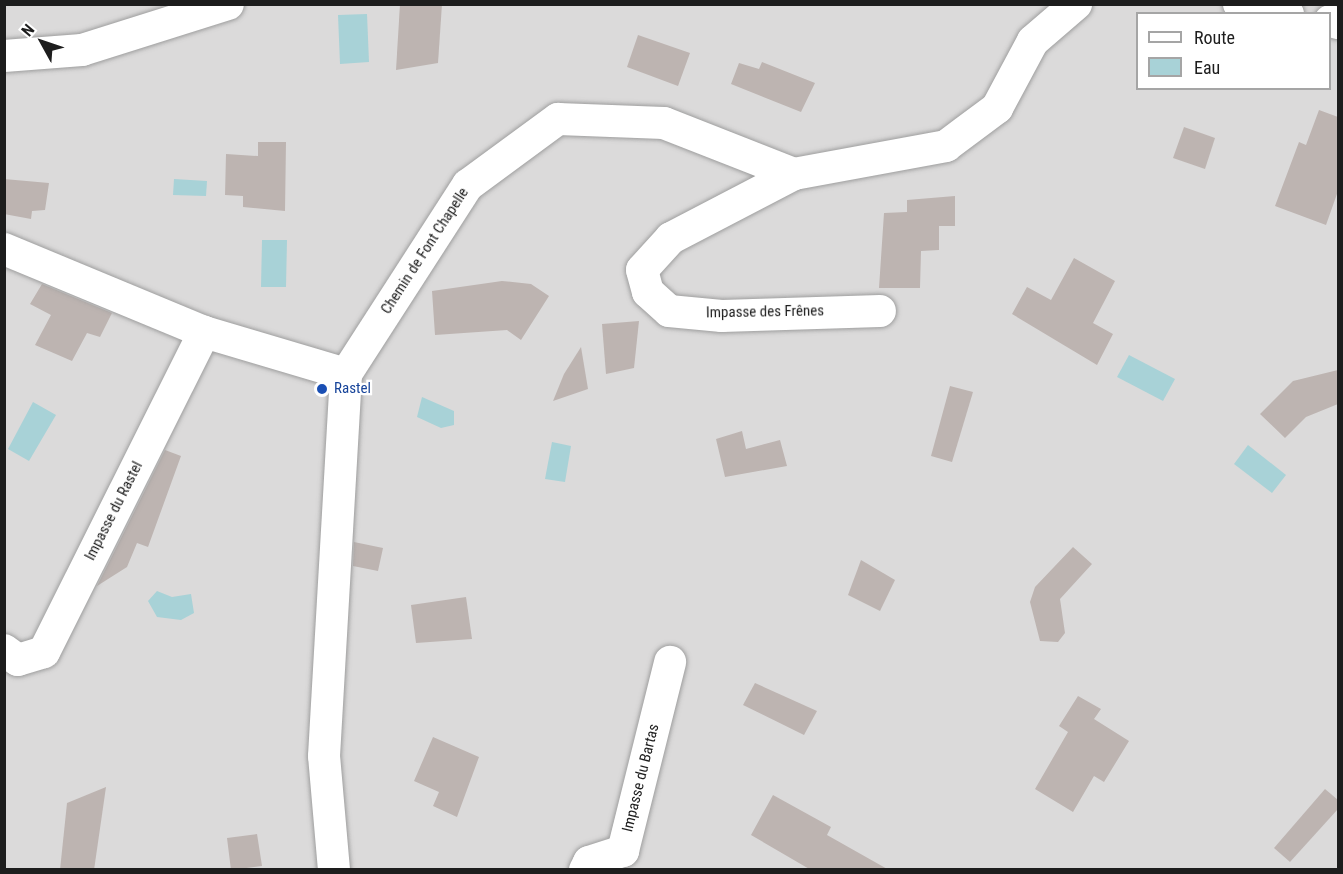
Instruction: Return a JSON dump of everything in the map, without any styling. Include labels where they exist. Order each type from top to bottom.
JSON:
[{"type":"street","points":[[4,56],[82,50],[228,4]]},
{"type":"street","points":[[794,174],[946,146],[997,108],[1033,41],[1076,4]]},
{"type":"street","points":[[1239,4],[1278,12]]},
{"type":"street","name":"Chemin de Font Chapelle","points":[[334,870],[324,756],[346,374],[468,185],[558,119],[664,123],[794,174]]},
{"type":"street","name":"Impasse des Frênes","points":[[794,174],[671,238],[642,270],[648,292],[669,311],[722,316],[880,311]]},
{"type":"street","points":[[4,249],[204,332],[346,374]]},
{"type":"street","name":"Impasse du Rastel","points":[[4,650],[18,660],[44,652],[204,332]]},
{"type":"street","name":"Impasse du Bartas","points":[[585,870],[589,862],[623,852],[670,662]]},
{"type":"shaded area","points":[[5,5],[1338,5],[1338,869],[5,869]]},
{"type":"water","points":[[367,14],[369,62],[340,64],[338,15]]},
{"type":"water","points":[[174,179],[207,181],[206,196],[173,195]]},
{"type":"water","points":[[262,240],[287,240],[286,287],[261,287]]},
{"type":"water","points":[[1129,355],[1175,379],[1163,401],[1117,377]]},
{"type":"water","points":[[422,397],[454,411],[454,425],[441,428],[417,417]]},
{"type":"water","points":[[33,402],[56,415],[29,461],[8,449]]},
{"type":"water","points":[[552,442],[571,446],[565,482],[545,479]]},
{"type":"water","points":[[1248,445],[1286,475],[1272,493],[1234,464]]},
{"type":"water","points":[[157,591],[172,597],[191,594],[194,613],[181,620],[157,617],[148,601]]},
{"type":"building","points":[[400,4],[442,4],[438,63],[396,70]]},
{"type":"building","points":[[638,35],[690,53],[678,86],[627,67]]},
{"type":"building","points":[[762,62],[815,83],[801,112],[731,84],[739,63],[759,69]]},
{"type":"building","points":[[1319,110],[1338,117],[1338,191],[1326,225],[1275,206],[1299,142],[1306,145]]},
{"type":"building","points":[[1184,127],[1215,138],[1205,169],[1173,158]]},
{"type":"building","points":[[258,142],[286,142],[285,211],[243,207],[243,196],[225,195],[226,154],[258,156]]},
{"type":"building","points":[[4,179],[49,183],[45,210],[32,211],[31,219],[4,214]]},
{"type":"building","points":[[955,196],[955,226],[939,226],[939,250],[921,251],[920,288],[879,288],[884,213],[907,212],[907,200]]},
{"type":"building","points":[[1074,258],[1115,281],[1093,323],[1113,334],[1097,365],[1012,314],[1027,287],[1051,300]]},
{"type":"building","points":[[502,281],[531,284],[549,296],[521,340],[507,330],[435,335],[432,291]]},
{"type":"building","points":[[42,284],[112,313],[100,337],[87,333],[72,361],[35,345],[51,315],[30,304]]},
{"type":"building","points":[[639,321],[634,368],[606,374],[602,324]]},
{"type":"building","points":[[581,347],[588,389],[553,401],[564,374]]},
{"type":"building","points":[[1338,370],[1338,404],[1306,417],[1285,438],[1260,414],[1293,381]]},
{"type":"building","points":[[950,386],[973,392],[952,462],[931,456]]},
{"type":"building","points":[[742,431],[746,449],[780,440],[787,466],[725,477],[716,439]]},
{"type":"building","points":[[165,450],[181,456],[148,547],[137,543],[127,567],[97,586]]},
{"type":"building","points":[[354,542],[383,548],[378,571],[353,566]]},
{"type":"building","points":[[1073,547],[1092,564],[1060,599],[1065,633],[1058,642],[1040,641],[1030,602],[1035,587]]},
{"type":"building","points":[[861,560],[895,580],[880,611],[848,595]]},
{"type":"building","points":[[466,597],[472,639],[416,643],[411,605]]},
{"type":"building","points":[[755,683],[817,711],[804,735],[743,705]]},
{"type":"building","points":[[1078,696],[1101,709],[1094,719],[1129,741],[1104,782],[1094,776],[1073,812],[1035,789],[1068,732],[1059,726]]},
{"type":"building","points":[[433,737],[479,757],[457,817],[433,806],[439,792],[414,781]]},
{"type":"building","points":[[106,787],[94,870],[60,870],[67,803]]},
{"type":"building","points":[[1325,789],[1338,800],[1338,809],[1290,862],[1274,848]]},
{"type":"building","points":[[773,795],[831,827],[827,835],[889,870],[811,870],[751,835]]},
{"type":"building","points":[[257,834],[262,866],[231,870],[227,838]]},
{"type":"place","name":"Rastel","points":[[322,389]]}]
